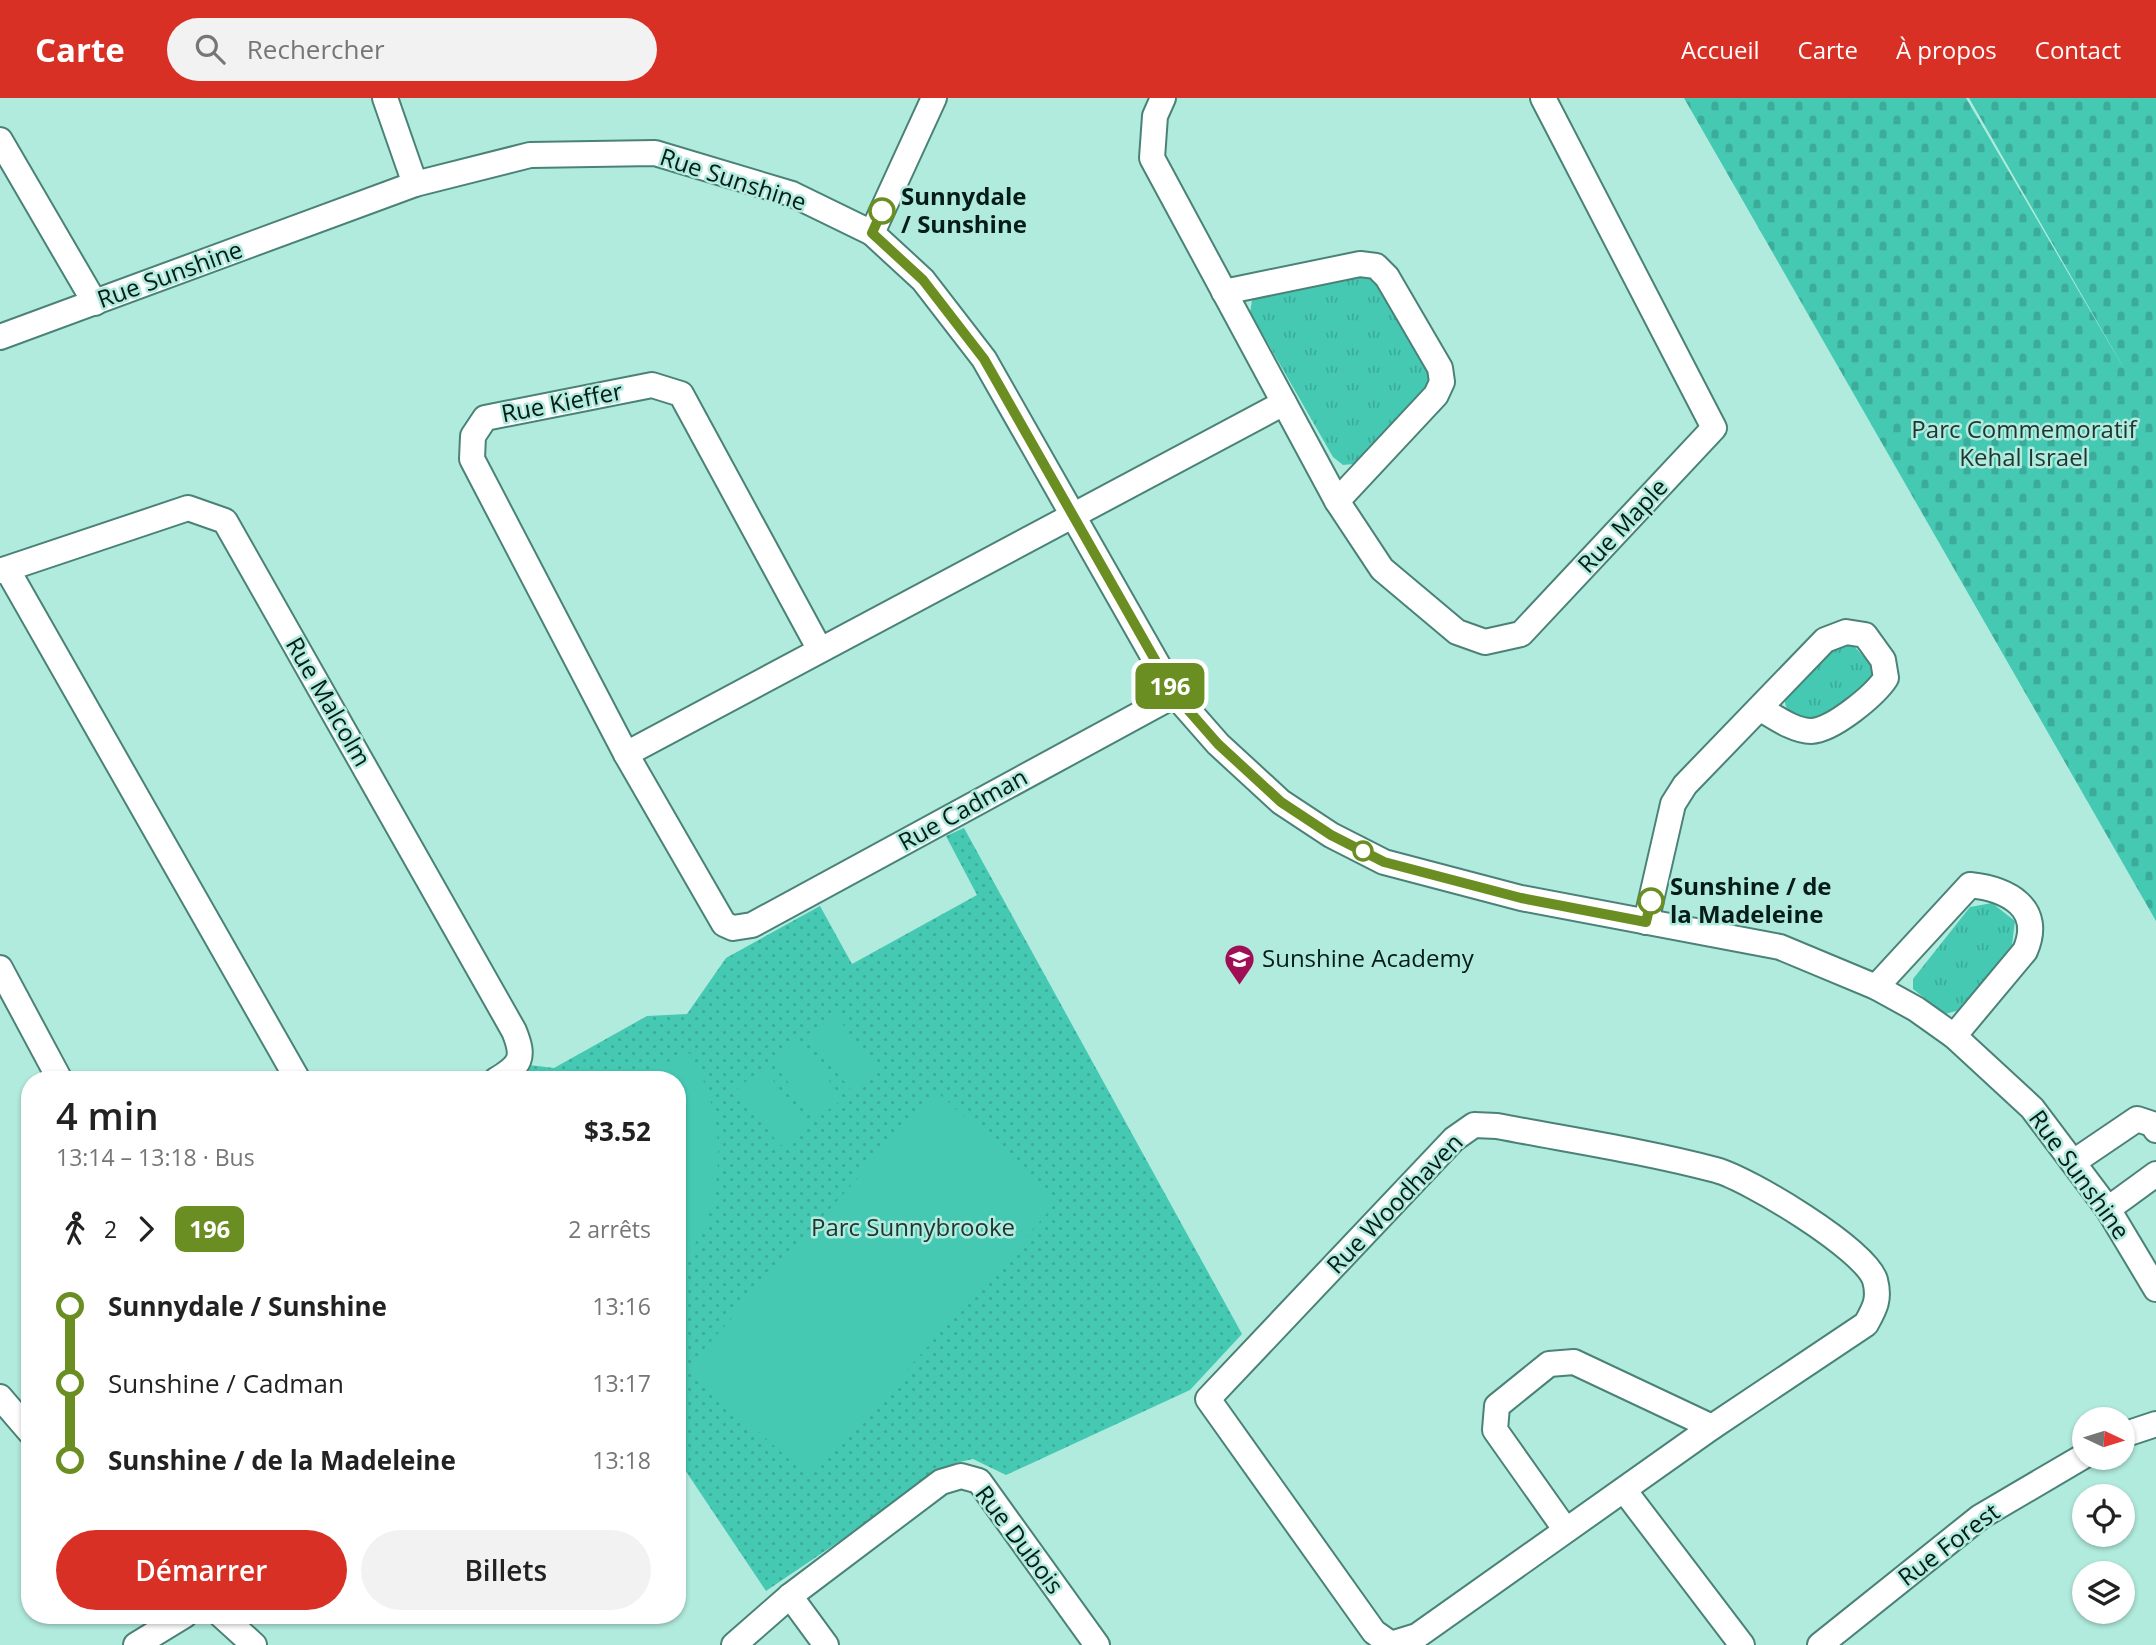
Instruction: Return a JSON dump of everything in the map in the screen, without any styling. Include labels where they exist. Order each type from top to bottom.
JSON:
[{"type":"street","points":[[385,98],[415,184]]},
{"type":"street","points":[[872,233],[934,98]]},
{"type":"street","name":"Rue Maple","points":[[1163,98],[1155,116],[1152,158],[1337,501],[1382,569],[1457,632],[1485,642],[1521,634],[1714,428],[1544,98]]},
{"type":"street","points":[[0,140],[95,303]]},
{"type":"street","name":"Rue Sunshine","points":[[0,337],[415,184],[530,155],[655,153],[792,194],[872,233],[923,280],[984,359],[1175,695],[1218,744],[1281,802],[1331,835],[1384,862],[1521,898],[1780,947],[1876,987],[1955,1036],[2032,1108],[2075,1161],[2108,1209],[2156,1289]]},
{"type":"street","points":[[1224,292],[1360,264],[1376,266],[1387,276],[1440,368],[1442,382],[1436,396],[1337,501]]},
{"type":"street","name":"Rue Kieffer","points":[[752,925],[733,928],[724,923],[626,754],[472,459],[473,436],[485,418],[652,385],[681,394],[820,650]]},
{"type":"street","points":[[626,754],[1284,403]]},
{"type":"street","name":"Rue Malcolm","points":[[293,1071],[3,570],[188,508],[225,521],[514,1031],[520,1047],[520,1059],[511,1071]]},
{"type":"street","points":[[1646,922],[1673,804],[1685,785],[1825,640],[1846,632],[1865,635],[1883,660],[1886,678],[1876,694],[1812,731],[1797,728],[1760,709]]},
{"type":"street","name":"Rue Cadman","points":[[752,925],[1175,695]]},
{"type":"street","points":[[1876,987],[1970,885],[1991,887],[2007,893],[2020,905],[2030,921],[2031,936],[2025,951],[1955,1036]]},
{"type":"street","points":[[0,968],[55,1071]]},
{"type":"street","points":[[2075,1161],[2137,1119],[2152,1124],[2156,1130]]},
{"type":"street","name":"Rue Woodhaven","points":[[1475,1125],[1497,1126],[1719,1171],[1807,1218],[1867,1264],[1879,1301],[1866,1324],[1712,1427],[1417,1636],[1391,1643],[1374,1632],[1208,1399],[1454,1139],[1475,1125]]},
{"type":"street","points":[[2108,1209],[2156,1174]]},
{"type":"street","points":[[1565,1529],[1495,1430],[1497,1406],[1549,1364],[1574,1362],[1712,1427]]},
{"type":"street","points":[[0,1397],[21,1422]]},
{"type":"street","points":[[2135,1431],[2156,1423]]},
{"type":"street","name":"Rue Forest","points":[[1820,1645],[1980,1517],[2072,1463]]},
{"type":"street","name":"Rue Dubois","points":[[734,1645],[790,1596],[941,1482],[961,1476],[979,1480],[1097,1645]]},
{"type":"street","points":[[1625,1490],[1742,1645]]},
{"type":"street","points":[[790,1596],[826,1645]]},
{"type":"street","points":[[136,1645],[170,1624]]},
{"type":"street","points":[[231,1624],[254,1645]]},
{"type":"green space","name":"Parc Commemoratif Kehal Israel","points":[[1684,98],[1966,98],[2130,379],[1969,98],[2156,98],[2156,921]]},
{"type":"green space","points":[[1356,274],[1371,277],[1383,287],[1428,367],[1429,380],[1423,393],[1354,464],[1343,465],[1333,457],[1250,312],[1252,301],[1262,295]]},
{"type":"green space","points":[[1853,645],[1873,667],[1874,679],[1868,687],[1814,720],[1792,715],[1786,707],[1785,696],[1835,646]]},
{"type":"green space","name":"Parc Sunnybrooke","points":[[964,828],[1242,1334],[1190,1390],[1006,1475],[973,1459],[955,1463],[766,1591],[686,1471],[686,1071],[525,1071],[529,1065],[554,1068],[647,1016],[687,1014],[726,958],[820,906],[852,964],[977,895],[946,836]]},
{"type":"green space","points":[[1992,903],[2015,921],[2012,945],[1960,1010],[1945,1014],[1913,989],[1913,979],[1970,907]]},
{"type":"green space","points":[[835,1014],[879,1072],[852,1092],[808,1034]]},
{"type":"green space","points":[[799,1041],[843,1099],[816,1119],[772,1061]]},
{"type":"green space","points":[[690,1053],[712,1108],[718,1164],[714,1192],[706,1220],[686,1259],[686,1071],[646,1071]]},
{"type":"green space","points":[[764,1068],[807,1126],[780,1146],[737,1088]]},
{"type":"green space","points":[[936,1091],[1058,1201],[810,1478],[687,1368]]},
{"type":"bus line","name":"196","points":[[882,211],[872,233],[923,280],[984,359],[1175,695],[1218,744],[1281,802],[1331,835],[1384,862],[1439,877],[1521,898],[1646,922],[1651,901]]},
{"type":"place","name":"Sunnydale / Sunshine","points":[[882,211]]},
{"type":"place","name":"Sunshine / de la Madeleine","points":[[1651,901]]},
{"type":"place","name":"Sunshine Academy","points":[[1239,986]]}]
